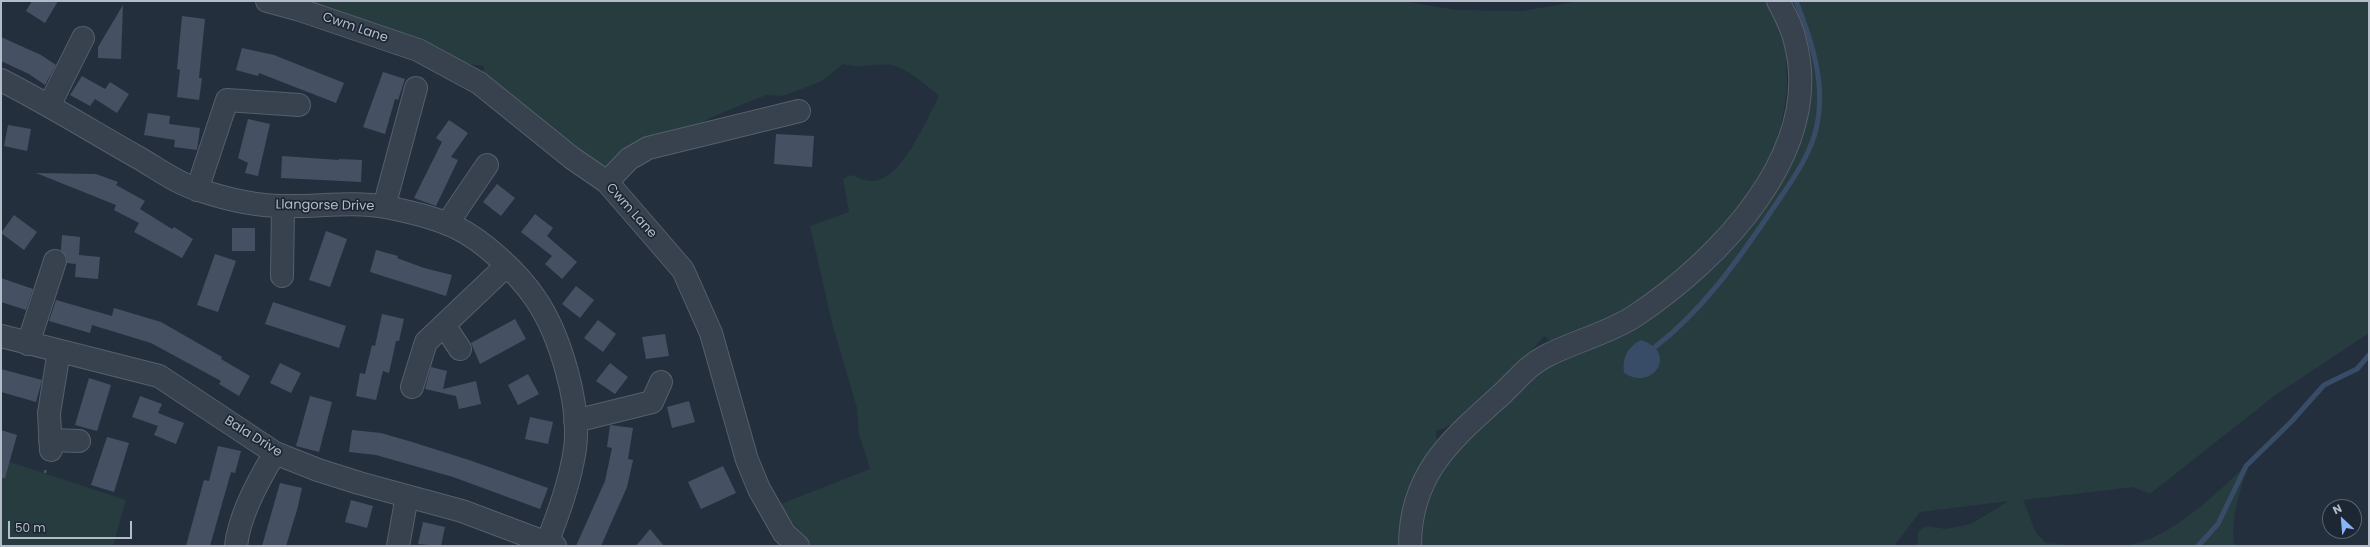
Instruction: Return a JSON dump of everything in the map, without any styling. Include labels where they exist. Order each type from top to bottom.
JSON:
[{"type":"street","name":"Cwm Lane","points":[[267,1],[300,10],[418,50],[472,79],[572,158],[606,182],[683,270],[711,333],[747,460],[759,490],[784,534],[798,546]]},
{"type":"street","points":[[1410,546],[1410,526],[1416,498],[1434,464],[1443,436],[1489,411],[1525,371],[1539,361],[1605,332],[1633,317],[1660,299],[1713,252],[1760,196],[1783,158],[1795,124],[1799,94],[1795,42],[1778,1]]},
{"type":"street","points":[[49,106],[83,38]]},
{"type":"street","name":"Llangorse Drive","points":[[1,80],[197,190],[240,202],[283,206],[330,204],[384,207],[426,216],[447,224],[476,239],[506,266],[535,298],[550,327],[565,364],[573,399],[575,447],[567,490],[551,544]]},
{"type":"street","points":[[384,207],[416,88]]},
{"type":"street","points":[[197,190],[227,100],[299,105]]},
{"type":"street","points":[[606,182],[629,159],[648,148],[799,111]]},
{"type":"street","points":[[447,224],[487,165]]},
{"type":"street","points":[[282,276],[283,206]]},
{"type":"street","points":[[28,344],[55,261]]},
{"type":"street","points":[[412,387],[426,342],[506,266]]},
{"type":"street","points":[[440,328],[460,349]]},
{"type":"street","name":"Bala Drive","points":[[1,336],[159,376],[275,453],[318,470],[462,511],[551,544]]},
{"type":"street","points":[[1539,361],[1551,340]]},
{"type":"street","points":[[59,351],[49,412],[50,445],[78,441]]},
{"type":"street","points":[[575,421],[652,402],[661,382]]},
{"type":"street","points":[[236,546],[237,536],[260,478],[275,453]]},
{"type":"street","points":[[398,546],[407,496]]},
{"type":"green space","points":[[292,1],[1403,1],[1456,10],[1522,11],[1580,1],[1769,1],[1786,44],[1787,92],[1779,136],[1761,176],[1717,238],[1648,303],[1558,346],[1544,336],[1509,375],[1478,405],[1463,417],[1436,431],[1437,443],[1403,546],[812,546],[778,505],[870,469],[859,434],[857,408],[832,323],[810,226],[849,212],[843,179],[851,175],[864,180],[872,181],[883,178],[894,171],[912,147],[939,96],[916,78],[891,65],[855,66],[843,64],[822,81],[783,96],[766,95],[726,111],[609,165],[597,167],[483,73],[484,66],[458,63]]},
{"type":"green space","points":[[1790,1],[2369,1],[2369,333],[2274,396],[2150,494],[2133,487],[2023,500],[2036,533],[2046,543],[2082,546],[1918,546],[1918,532],[1926,526],[1946,529],[1971,524],[2009,501],[1920,512],[1894,546],[1421,546],[1422,510],[1442,468],[1534,372],[1610,335],[1789,167],[1804,129],[1807,90],[1803,52]]},
{"type":"green space","points":[[1,459],[126,500],[113,546],[1,546]]},
{"type":"green space","points":[[2251,460],[2235,512],[2233,534],[2234,546],[2121,546],[2138,543],[2156,536],[2174,526],[2208,500]]},
{"type":"water","points":[[1641,340],[1652,346],[1658,353],[1660,361],[1658,368],[1652,374],[1644,378],[1635,378],[1624,373],[1624,362],[1626,354],[1632,346]]},
{"type":"building","points":[[32,1],[58,1],[45,23],[26,11]]},
{"type":"building","points":[[123,5],[121,59],[98,58],[98,47]]},
{"type":"building","points":[[182,16],[205,19],[199,78],[202,78],[199,100],[177,97],[180,70],[177,69]]},
{"type":"building","points":[[1,37],[41,55],[56,65],[45,85],[29,74],[1,61]]},
{"type":"building","points":[[242,48],[274,55],[344,83],[336,103],[259,73],[258,76],[236,70]]},
{"type":"building","points":[[383,72],[405,79],[398,100],[395,99],[385,134],[363,127]]},
{"type":"building","points":[[82,76],[105,89],[110,82],[129,94],[117,113],[95,99],[90,106],[70,95]]},
{"type":"building","points":[[148,113],[170,116],[169,124],[200,128],[197,150],[174,147],[175,140],[144,135]]},
{"type":"building","points":[[248,119],[270,124],[258,176],[245,173],[248,163],[238,158]]},
{"type":"building","points":[[449,120],[468,133],[451,157],[458,160],[436,206],[414,198],[442,142],[436,138]]},
{"type":"building","points":[[8,125],[31,129],[27,151],[4,146]]},
{"type":"building","points":[[776,134],[814,136],[812,167],[774,164]]},
{"type":"building","points":[[282,156],[362,160],[361,182],[281,178]]},
{"type":"building","points":[[36,173],[96,174],[118,182],[116,185],[145,201],[140,209],[172,229],[174,227],[193,239],[182,258],[134,232],[139,223],[114,210],[116,205]]},
{"type":"building","points":[[497,184],[515,198],[501,216],[483,202]]},
{"type":"building","points":[[535,214],[553,228],[547,236],[577,262],[562,279],[545,264],[552,256],[521,232]]},
{"type":"building","points":[[14,215],[37,232],[24,250],[1,233]]},
{"type":"building","points":[[232,228],[255,228],[255,251],[232,251]]},
{"type":"building","points":[[326,231],[347,239],[330,287],[309,280]]},
{"type":"building","points":[[62,235],[80,237],[79,255],[100,257],[98,279],[75,277],[76,264],[67,263],[67,258],[61,250]]},
{"type":"building","points":[[376,250],[398,256],[397,258],[424,268],[452,275],[446,296],[370,272]]},
{"type":"building","points":[[215,254],[236,261],[218,312],[197,305]]},
{"type":"building","points":[[1,278],[33,289],[26,310],[1,302]]},
{"type":"building","points":[[576,286],[594,300],[580,318],[562,304]]},
{"type":"building","points":[[56,300],[112,316],[114,308],[161,322],[222,357],[221,359],[250,376],[239,396],[219,384],[221,381],[151,343],[92,325],[90,333],[49,321]]},
{"type":"building","points":[[273,302],[346,326],[339,348],[265,324]]},
{"type":"building","points":[[382,314],[404,319],[399,341],[396,341],[389,373],[383,371],[376,400],[356,396],[360,373],[365,374],[372,345],[375,346]]},
{"type":"building","points":[[515,319],[526,339],[480,364],[471,343]]},
{"type":"building","points":[[598,320],[616,334],[603,352],[584,338]]},
{"type":"building","points":[[665,334],[669,356],[646,359],[642,337]]},
{"type":"building","points":[[280,363],[301,373],[291,393],[270,383]]},
{"type":"building","points":[[610,363],[628,377],[615,394],[596,381]]},
{"type":"building","points":[[431,367],[447,371],[443,389],[476,381],[481,404],[459,409],[456,396],[425,389]]},
{"type":"building","points":[[1,369],[42,380],[36,402],[1,392]]},
{"type":"building","points":[[528,374],[539,394],[518,405],[508,385]]},
{"type":"building","points":[[89,378],[111,385],[97,431],[75,425]]},
{"type":"building","points":[[140,396],[162,404],[158,413],[184,423],[176,444],[154,435],[158,426],[132,417]]},
{"type":"building","points":[[310,396],[332,402],[319,452],[296,446]]},
{"type":"building","points":[[689,401],[695,422],[672,428],[667,407]]},
{"type":"building","points":[[530,417],[553,422],[548,444],[525,439]]},
{"type":"building","points":[[610,425],[633,428],[628,459],[633,460],[627,487],[601,546],[576,546],[605,481],[612,448],[607,447]]},
{"type":"building","points":[[1,430],[17,435],[5,478],[1,478]]},
{"type":"building","points":[[352,430],[381,433],[412,442],[469,460],[548,488],[540,509],[453,477],[376,455],[349,452]]},
{"type":"building","points":[[107,437],[129,443],[114,492],[91,485]]},
{"type":"building","points":[[218,446],[241,451],[235,473],[231,472],[210,546],[186,546],[204,480],[209,481]]},
{"type":"building","points":[[723,466],[736,493],[701,509],[688,482]]},
{"type":"building","points":[[280,483],[302,488],[297,510],[286,546],[262,546]]},
{"type":"building","points":[[351,500],[373,506],[367,528],[345,522]]},
{"type":"building","points":[[423,522],[445,527],[441,546],[418,544]]},
{"type":"building","points":[[650,529],[664,546],[636,546]]},
{"type":"waterway","points":[[1655,347],[1689,317],[1733,266],[1793,179],[1810,148],[1817,125],[1820,93],[1816,62],[1812,46],[1796,1]]},
{"type":"waterway","points":[[2198,546],[2218,524],[2246,466],[2291,422],[2324,385],[2357,369],[2369,355]]}]
